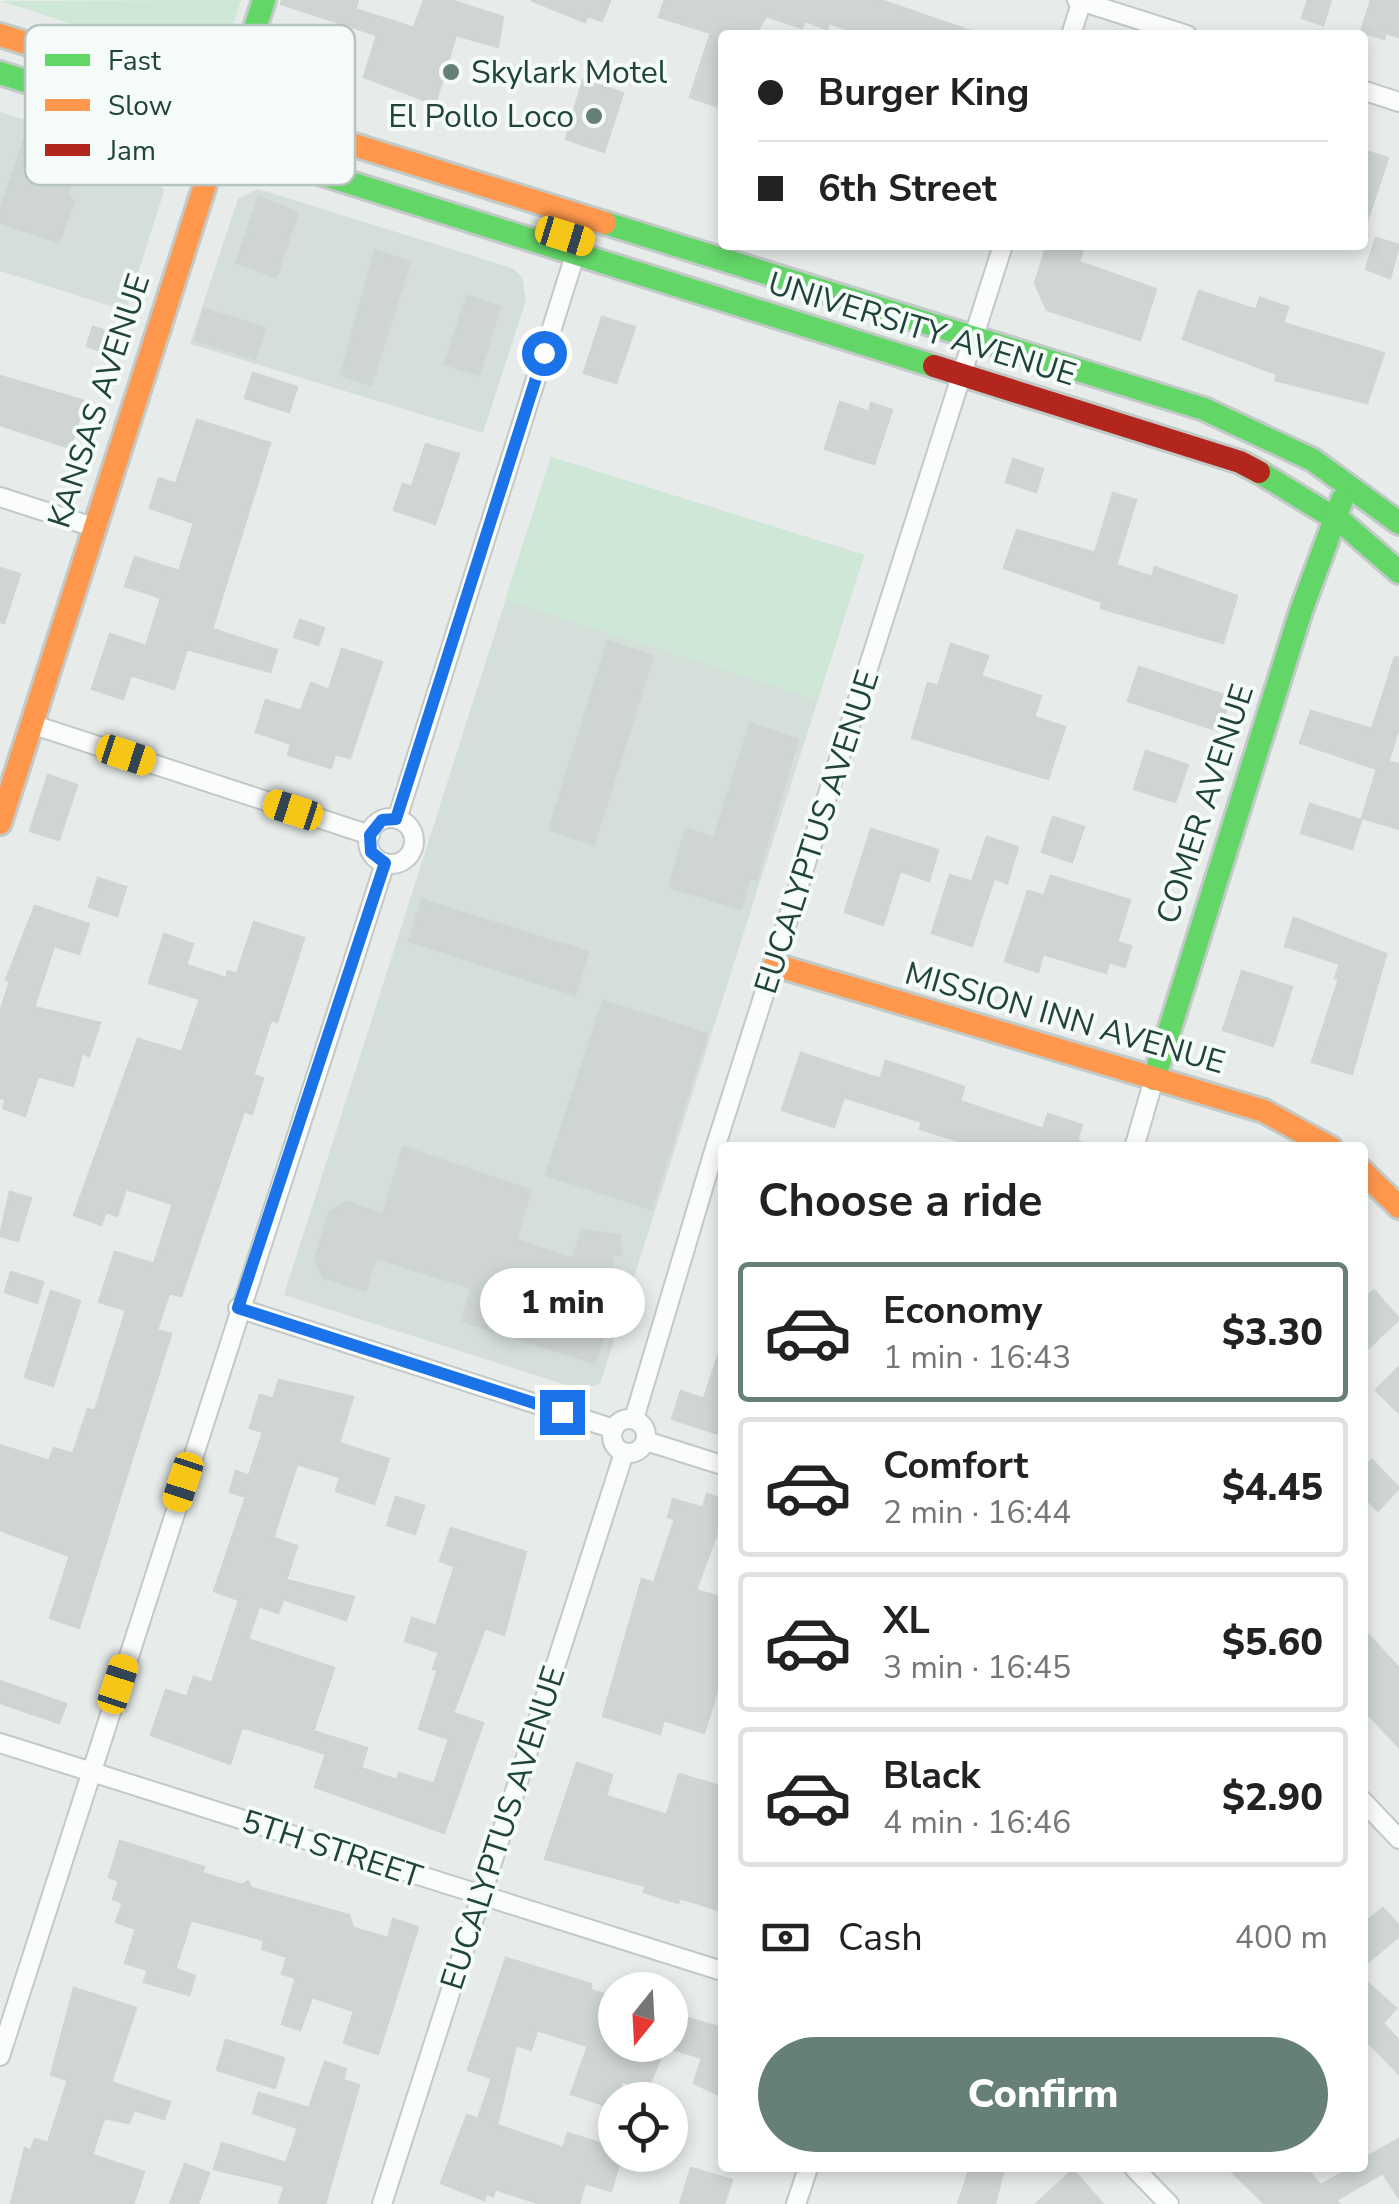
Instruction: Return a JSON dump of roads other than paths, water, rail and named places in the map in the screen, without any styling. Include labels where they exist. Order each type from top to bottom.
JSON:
[{"type":"main road","name":"KANSAS AVENUE","points":[[256,25],[264,0]]},
{"type":"main road","name":"UNIVERSITY AVENUE","points":[[0,35],[25,43]]},
{"type":"main road","name":"UNIVERSITY AVENUE","points":[[0,72],[25,80]]},
{"type":"main road","name":"UNIVERSITY AVENUE","points":[[355,145],[1204,409],[1265,435],[1349,483],[1399,523]]},
{"type":"main road","name":"KANSAS AVENUE","points":[[0,822],[203,185]]},
{"type":"main road","name":"UNIVERSITY AVENUE","points":[[350,185],[1240,462],[1297,491],[1336,517],[1399,572]]},
{"type":"main road","points":[[509,235],[525,227],[545,230],[646,260],[664,259],[670,244]]},
{"type":"main road","name":"COMER AVENUE","points":[[1154,1079],[1255,755],[1349,483]]},
{"type":"main road","name":"MISSION INN AVENUE","points":[[775,965],[1264,1111],[1320,1142]]},
{"type":"main road","points":[[1368,1177],[1399,1207]]},
{"type":"street","points":[[1072,30],[1080,0],[1172,30]]},
{"type":"street","points":[[1368,92],[1399,102]]},
{"type":"street","name":"EUCALYPTUS AVENUE","points":[[720,1142],[1001,250]]},
{"type":"street","points":[[396,819],[575,255]]},
{"type":"street","points":[[0,498],[93,526]]},
{"type":"street","points":[[31,724],[370,835]]},
{"type":"street","points":[[396,819],[409,827],[413,848],[404,860],[385,863],[371,852],[370,835],[382,820],[396,819]]},
{"type":"street","points":[[0,2056],[238,1308],[385,863]]},
{"type":"street","name":"COMER AVENUE","points":[[1136,1142],[1154,1079]]},
{"type":"street","name":"EUCALYPTUS AVENUE","points":[[634,1420],[718,1149]]},
{"type":"street","points":[[238,1308],[614,1428]]},
{"type":"street","points":[[622,1420],[634,1420],[643,1425],[646,1442],[635,1452],[624,1453],[612,1440],[614,1428],[622,1420]]},
{"type":"street","points":[[646,1442],[718,1464]]},
{"type":"street","name":"EUCALYPTUS AVENUE","points":[[382,2204],[624,1453]]},
{"type":"street","name":"5TH STREET","points":[[0,1743],[718,1970]]},
{"type":"street","points":[[1368,1806],[1399,1839]]},
{"type":"street","points":[[796,2204],[807,2172]]},
{"type":"street","points":[[1138,2172],[1169,2204]]},
{"type":"place","name":"Skylark Motel","points":[[451,72]]},
{"type":"place","name":"El Pollo Loco","points":[[594,116]]}]
